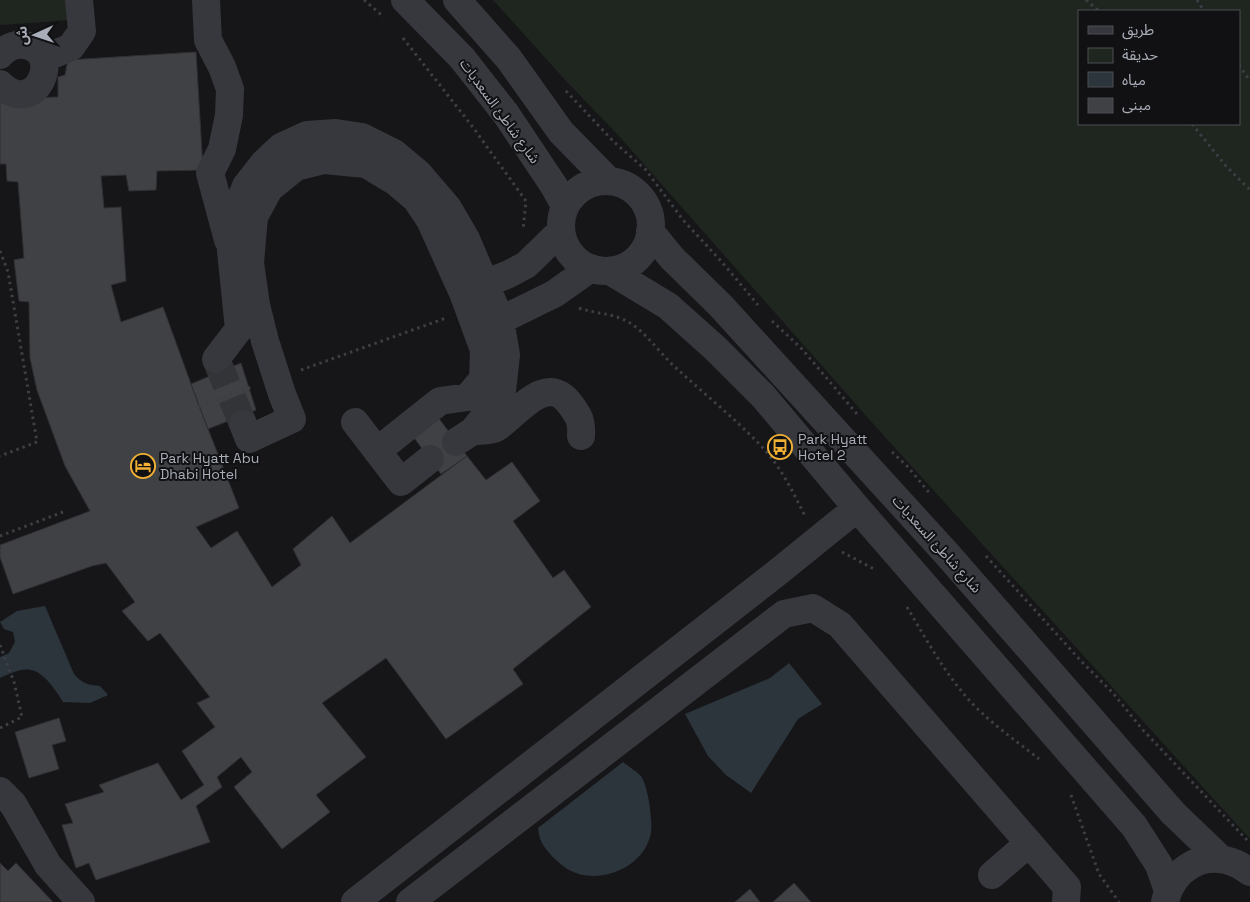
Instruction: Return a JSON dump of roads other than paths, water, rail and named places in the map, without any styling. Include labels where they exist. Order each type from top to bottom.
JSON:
[{"type":"street","points":[[43,59],[71,47],[82,31],[79,0]]},
{"type":"street","points":[[206,0],[208,40],[222,67],[230,89],[229,115],[222,148],[210,173],[231,251],[239,329],[216,359]]},
{"type":"street","name":"شارع شاطئ السعديات","points":[[405,0],[462,58],[500,107],[554,186],[563,219]]},
{"type":"street","points":[[457,0],[509,59],[561,132],[609,180]]},
{"type":"street","points":[[0,54],[8,47],[18,44],[28,46],[37,51],[43,59],[45,69],[43,80],[37,88],[28,93],[17,94],[7,91],[0,84]]},
{"type":"street","points":[[231,251],[238,208],[246,186],[264,163],[281,147],[307,135],[336,133],[362,137],[394,154],[419,174],[448,208],[466,239],[479,307],[484,350],[483,379],[468,397],[440,401],[377,451]]},
{"type":"street","points":[[243,424],[249,439],[292,419],[265,341],[256,305],[250,263],[254,217],[270,189],[296,167],[324,160],[366,164],[396,182],[416,199],[430,220],[506,355],[502,391],[489,411],[464,436],[494,429],[519,407],[541,394],[554,393],[566,398],[576,413],[582,424],[581,436]]},
{"type":"street","points":[[609,180],[623,184],[636,192],[645,203],[650,217],[650,231],[646,246],[637,258],[624,267],[600,269],[554,294],[479,307],[526,265],[563,219],[573,195],[583,187],[609,180]]},
{"type":"street","points":[[563,219],[564,243],[571,254],[580,262],[600,269],[668,306],[763,396],[857,508],[1134,826],[1159,865],[1166,896]]},
{"type":"street","name":"شارع شاطئ السعديات","points":[[650,231],[672,258],[721,306],[947,554],[1173,813],[1221,859]]},
{"type":"street","points":[[355,422],[401,482],[430,459]]},
{"type":"street","points":[[355,902],[857,508]]},
{"type":"street","points":[[410,902],[784,614],[814,608],[840,625],[1067,887],[1066,902]]},
{"type":"street","points":[[0,791],[13,804],[48,864],[81,902]]},
{"type":"street","points":[[992,875],[1029,843]]},
{"type":"street","points":[[1166,896],[1176,876],[1189,866],[1205,860],[1221,859],[1237,864],[1250,872]]},
{"type":"water","points":[[45,606],[74,674],[85,683],[100,686],[108,695],[90,703],[63,702],[50,683],[41,674],[31,670],[15,672],[0,678],[0,657],[9,653],[15,642],[13,632],[4,629],[0,622],[17,611]]},
{"type":"water","points":[[789,663],[822,704],[798,719],[751,793],[726,775],[708,756],[685,714],[770,678]]},
{"type":"water","points":[[623,762],[641,776],[647,792],[651,828],[649,840],[644,851],[626,867],[604,875],[591,876],[569,870],[557,861],[544,846],[540,839],[538,828]]},
{"type":"tunnel","points":[[216,359],[243,424]]},
{"type":"place","name":"Park Hyatt Hotel 2","points":[[780,447]]},
{"type":"place","name":"Park Hyatt Abu Dhabi Hotel","points":[[143,466]]}]
